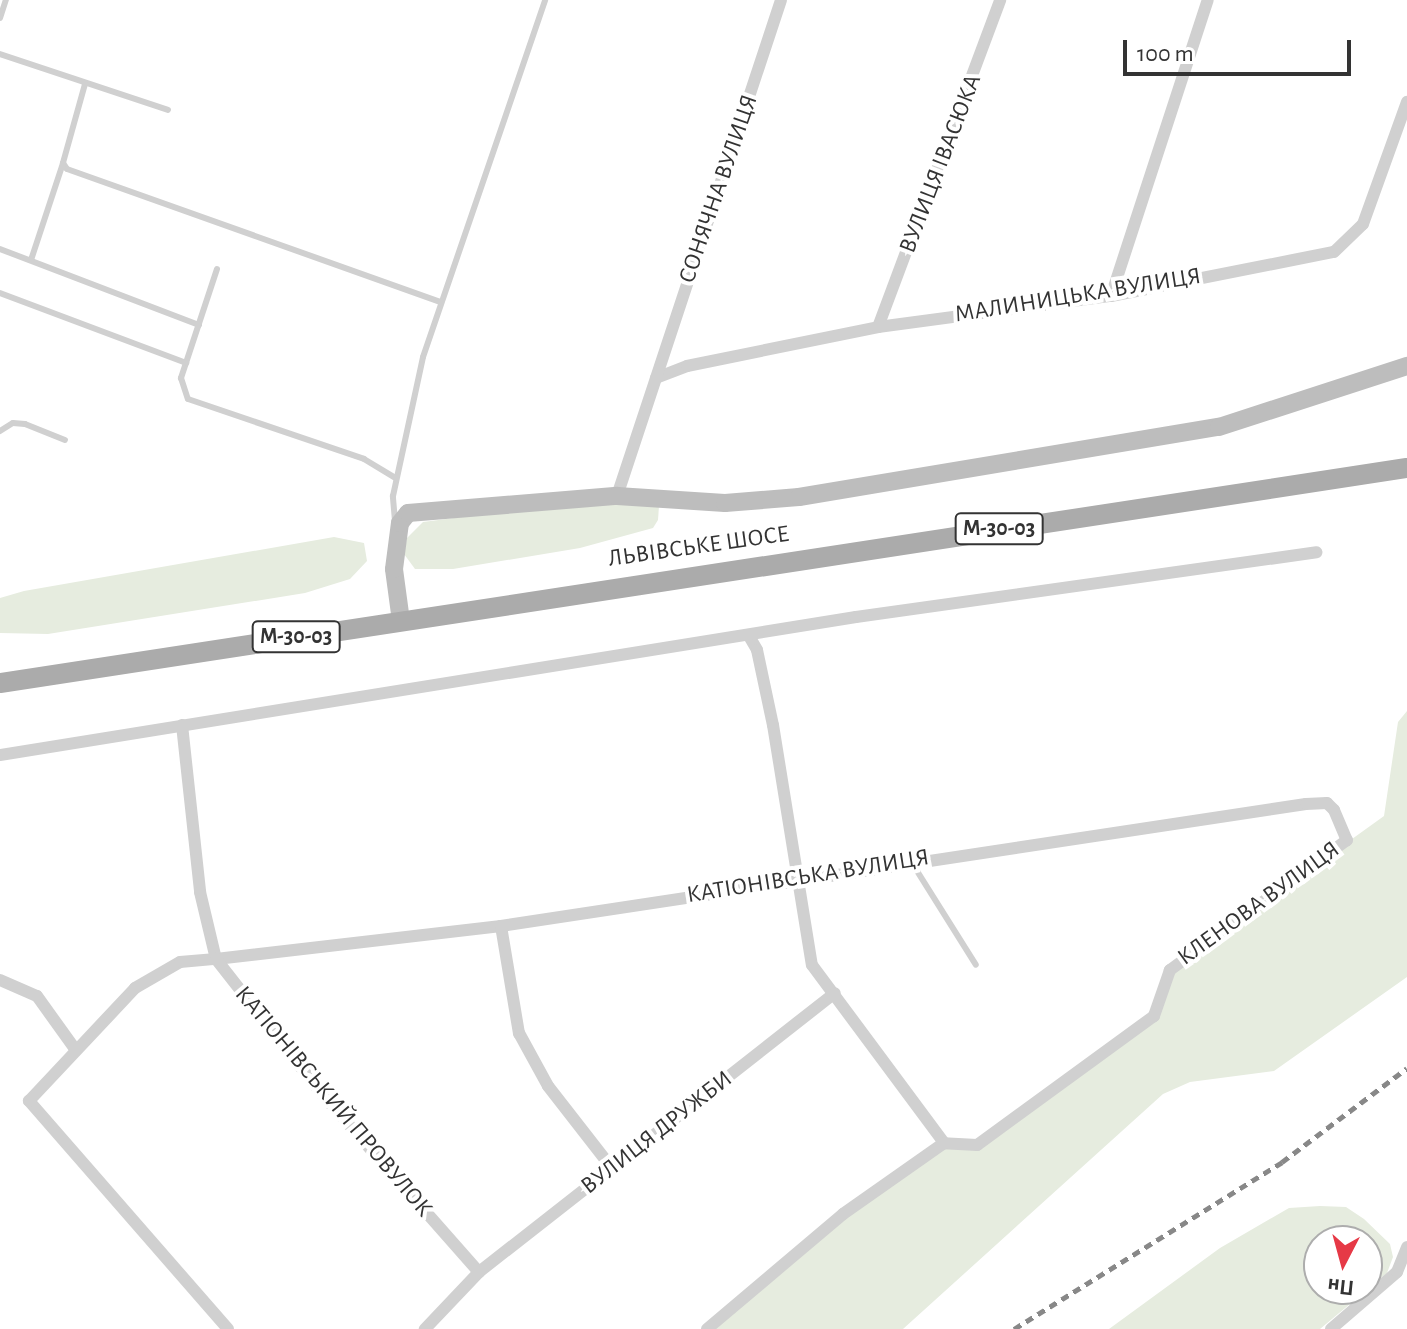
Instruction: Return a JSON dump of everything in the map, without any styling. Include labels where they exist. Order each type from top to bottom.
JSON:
[{"type":"main road","name":"ЛЬВІВСЬКЕ ШОСЕ","points":[[0,683],[1407,468]]},
{"type":"street","name":"СОНЯЧНА ВУЛИЦЯ","points":[[617,496],[781,0]]},
{"type":"street","name":"ВУЛИЦЯ ІВАСЮКА","points":[[878,327],[1000,0]]},
{"type":"street","points":[[1111,296],[1208,0]]},
{"type":"street","name":"МАЛИНИЦЬКА ВУЛИЦЯ","points":[[656,378],[687,366],[878,327],[1111,296],[1334,252],[1363,224],[1407,102]]},
{"type":"street","points":[[401,621],[394,583],[396,538],[408,513],[617,496],[759,503],[889,484],[1219,427],[1407,366]]},
{"type":"street","points":[[0,755],[749,636],[1316,552]]},
{"type":"street","points":[[707,1329],[843,1214],[944,1143],[812,965],[764,681],[749,636]]},
{"type":"street","points":[[182,725],[200,892],[216,959]]},
{"type":"street","name":"КЛЕНОВА ВУЛИЦЯ","points":[[944,1143],[977,1145],[1154,1016],[1170,970],[1347,840],[1327,803],[1306,804]]},
{"type":"street","name":"КАТІОНІВСЬКА ВУЛИЦЯ","points":[[228,1329],[29,1101],[75,1049],[158,972],[180,962],[311,950],[501,926],[911,861],[1306,804]]},
{"type":"street","points":[[501,926],[519,1033],[548,1086],[611,1167]]},
{"type":"street","name":"КАТІОНІВСЬКИЙ ПРОВУЛОК","points":[[216,959],[269,1030],[450,1246],[479,1272]]},
{"type":"street","points":[[0,980],[37,996],[75,1049]]},
{"type":"street","name":"ВУЛИЦЯ ДРУЖБИ","points":[[425,1329],[479,1272],[835,993]]},
{"type":"street","points":[[1331,1329],[1397,1272],[1407,1247]]},
{"type":"lane","points":[[0,18],[6,0]]},
{"type":"lane","points":[[396,538],[392,500],[396,478],[440,302],[545,0]]},
{"type":"lane","points":[[0,54],[168,110]]},
{"type":"lane","points":[[31,260],[64,168],[85,84]]},
{"type":"lane","points":[[64,168],[440,302]]},
{"type":"lane","points":[[0,249],[199,325]]},
{"type":"lane","points":[[217,269],[186,363],[181,388],[188,399],[364,459],[396,478]]},
{"type":"lane","points":[[0,293],[186,363]]},
{"type":"lane","points":[[0,431],[13,423],[25,424],[65,440]]},
{"type":"lane","points":[[392,500],[408,513]]},
{"type":"lane","points":[[911,861],[976,965]]},
{"type":"shaded area","points":[[569,503],[659,506],[658,520],[653,528],[580,548],[453,569],[415,569],[404,554],[407,538],[423,522]]},
{"type":"shaded area","points":[[334,537],[364,543],[367,561],[350,579],[305,593],[48,634],[0,633],[0,598],[24,591]]},
{"type":"shaded area","points":[[1407,711],[1407,977],[1274,1071],[1190,1082],[1163,1094],[903,1329],[707,1329],[843,1213],[944,1143],[977,1145],[1154,1016],[1170,970],[1384,816],[1398,722]]},
{"type":"shaded area","points":[[1346,1207],[1370,1225],[1303,1225],[1303,1305],[1349,1305],[1320,1329],[1109,1329],[1220,1248],[1289,1208]]},
{"type":"shaded area","points":[[1383,1237],[1390,1244],[1393,1257],[1383,1276]]},
{"type":"railway","points":[[1014,1329],[1282,1162],[1407,1068]]}]
